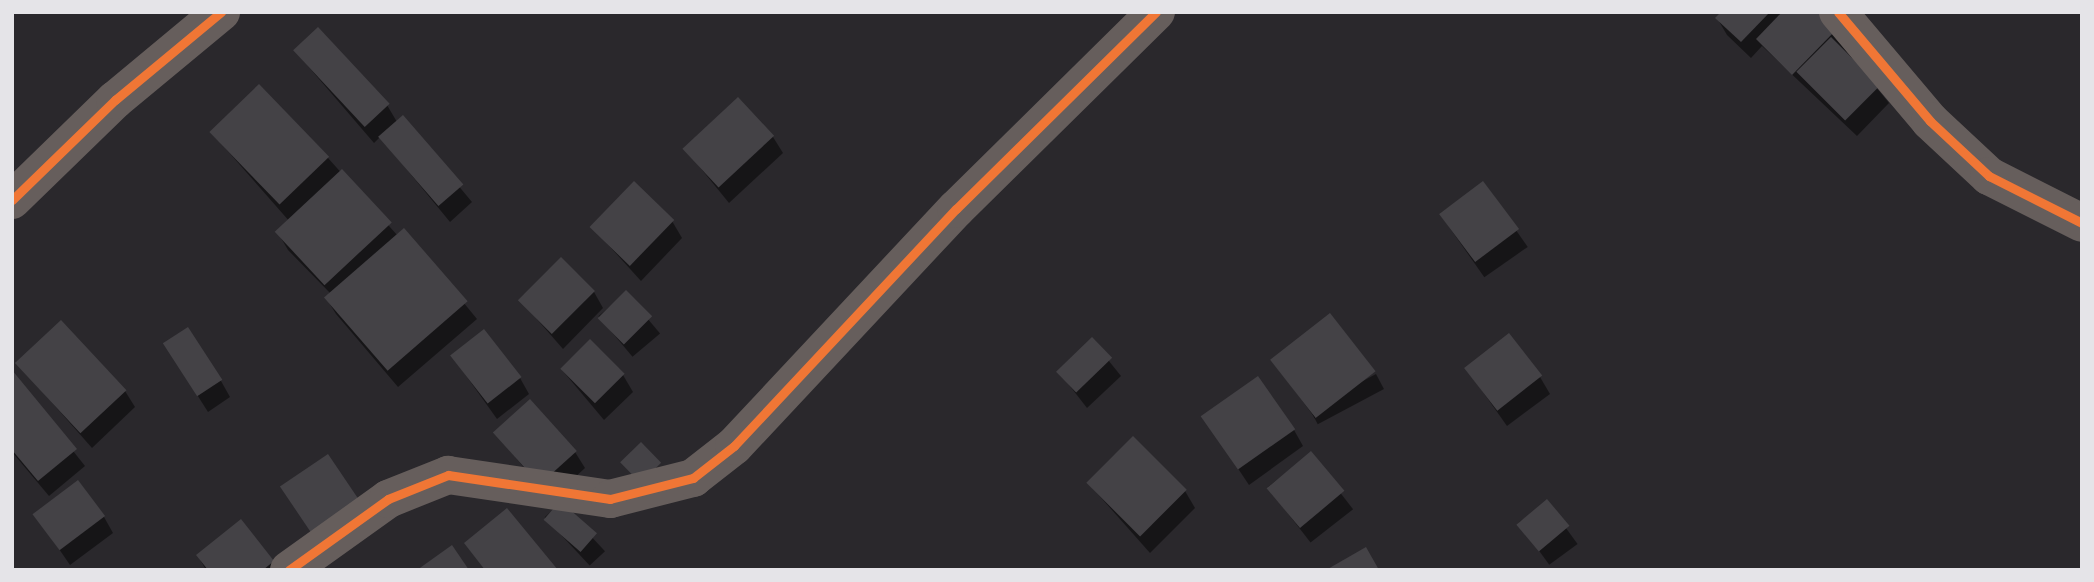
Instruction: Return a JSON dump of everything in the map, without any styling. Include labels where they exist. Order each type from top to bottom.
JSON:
[{"type":"street","points":[[12,200],[115,100],[221,12]]},
{"type":"street","points":[[289,570],[388,499],[448,475],[610,499],[693,478],[734,446],[956,209],[1156,12]]},
{"type":"street","points":[[1838,12],[1930,121],[1989,176],[2082,223]]},
{"type":"building","points":[[1721,12],[1770,12],[1741,42],[1715,18]]},
{"type":"building","points":[[1782,12],[1818,12],[1836,30],[1792,75],[1756,39]]},
{"type":"building","points":[[318,27],[390,104],[365,127],[293,50]]},
{"type":"building","points":[[1831,37],[1880,86],[1845,120],[1796,72]]},
{"type":"building","points":[[259,84],[329,157],[280,205],[209,132]]},
{"type":"building","points":[[738,97],[774,136],[719,188],[682,149]]},
{"type":"building","points":[[403,115],[463,184],[438,206],[378,137]]},
{"type":"building","points":[[342,169],[392,222],[325,285],[275,232]]},
{"type":"building","points":[[634,181],[674,220],[630,266],[590,227]]},
{"type":"building","points":[[1483,181],[1519,229],[1475,262],[1439,214]]},
{"type":"building","points":[[404,228],[468,301],[388,371],[324,298]]},
{"type":"building","points":[[561,257],[595,291],[552,334],[518,300]]},
{"type":"building","points":[[626,290],[652,316],[624,344],[598,318]]},
{"type":"building","points":[[1330,313],[1376,371],[1316,418],[1270,360]]},
{"type":"building","points":[[61,320],[126,390],[80,433],[15,363]]},
{"type":"building","points":[[188,327],[222,380],[197,396],[163,343]]},
{"type":"building","points":[[484,329],[522,377],[488,404],[450,355]]},
{"type":"building","points":[[1509,333],[1542,376],[1497,411],[1464,368]]},
{"type":"building","points":[[1092,337],[1112,358],[1076,393],[1056,372]]},
{"type":"building","points":[[590,339],[625,374],[595,403],[560,369]]},
{"type":"building","points":[[12,370],[77,449],[38,481],[12,450]]},
{"type":"building","points":[[1258,376],[1295,429],[1238,469],[1201,416]]},
{"type":"building","points":[[530,399],[577,451],[540,484],[493,432]]},
{"type":"building","points":[[1133,436],[1187,490],[1140,536],[1086,483]]},
{"type":"building","points":[[641,442],[661,463],[640,483],[620,462]]},
{"type":"building","points":[[1311,451],[1344,491],[1300,528],[1267,488]]},
{"type":"building","points":[[328,454],[360,502],[312,535],[280,486]]},
{"type":"building","points":[[78,480],[105,516],[60,550],[32,514]]},
{"type":"building","points":[[1547,499],[1569,526],[1539,552],[1516,525]]},
{"type":"building","points":[[560,501],[597,533],[581,552],[544,520]]},
{"type":"building","points":[[507,508],[558,570],[485,570],[464,543]]},
{"type":"building","points":[[241,519],[274,561],[263,570],[208,570],[196,555]]},
{"type":"building","points":[[452,545],[469,570],[417,570]]},
{"type":"building","points":[[1366,547],[1379,570],[1326,570]]},
{"type":"cycle path","points":[[12,200],[115,100],[221,12]]},
{"type":"cycle path","points":[[289,570],[388,499],[448,475],[610,499],[693,478],[734,446],[956,209],[1156,12]]},
{"type":"cycle path","points":[[1838,12],[1930,121],[1989,176],[2082,223]]}]
